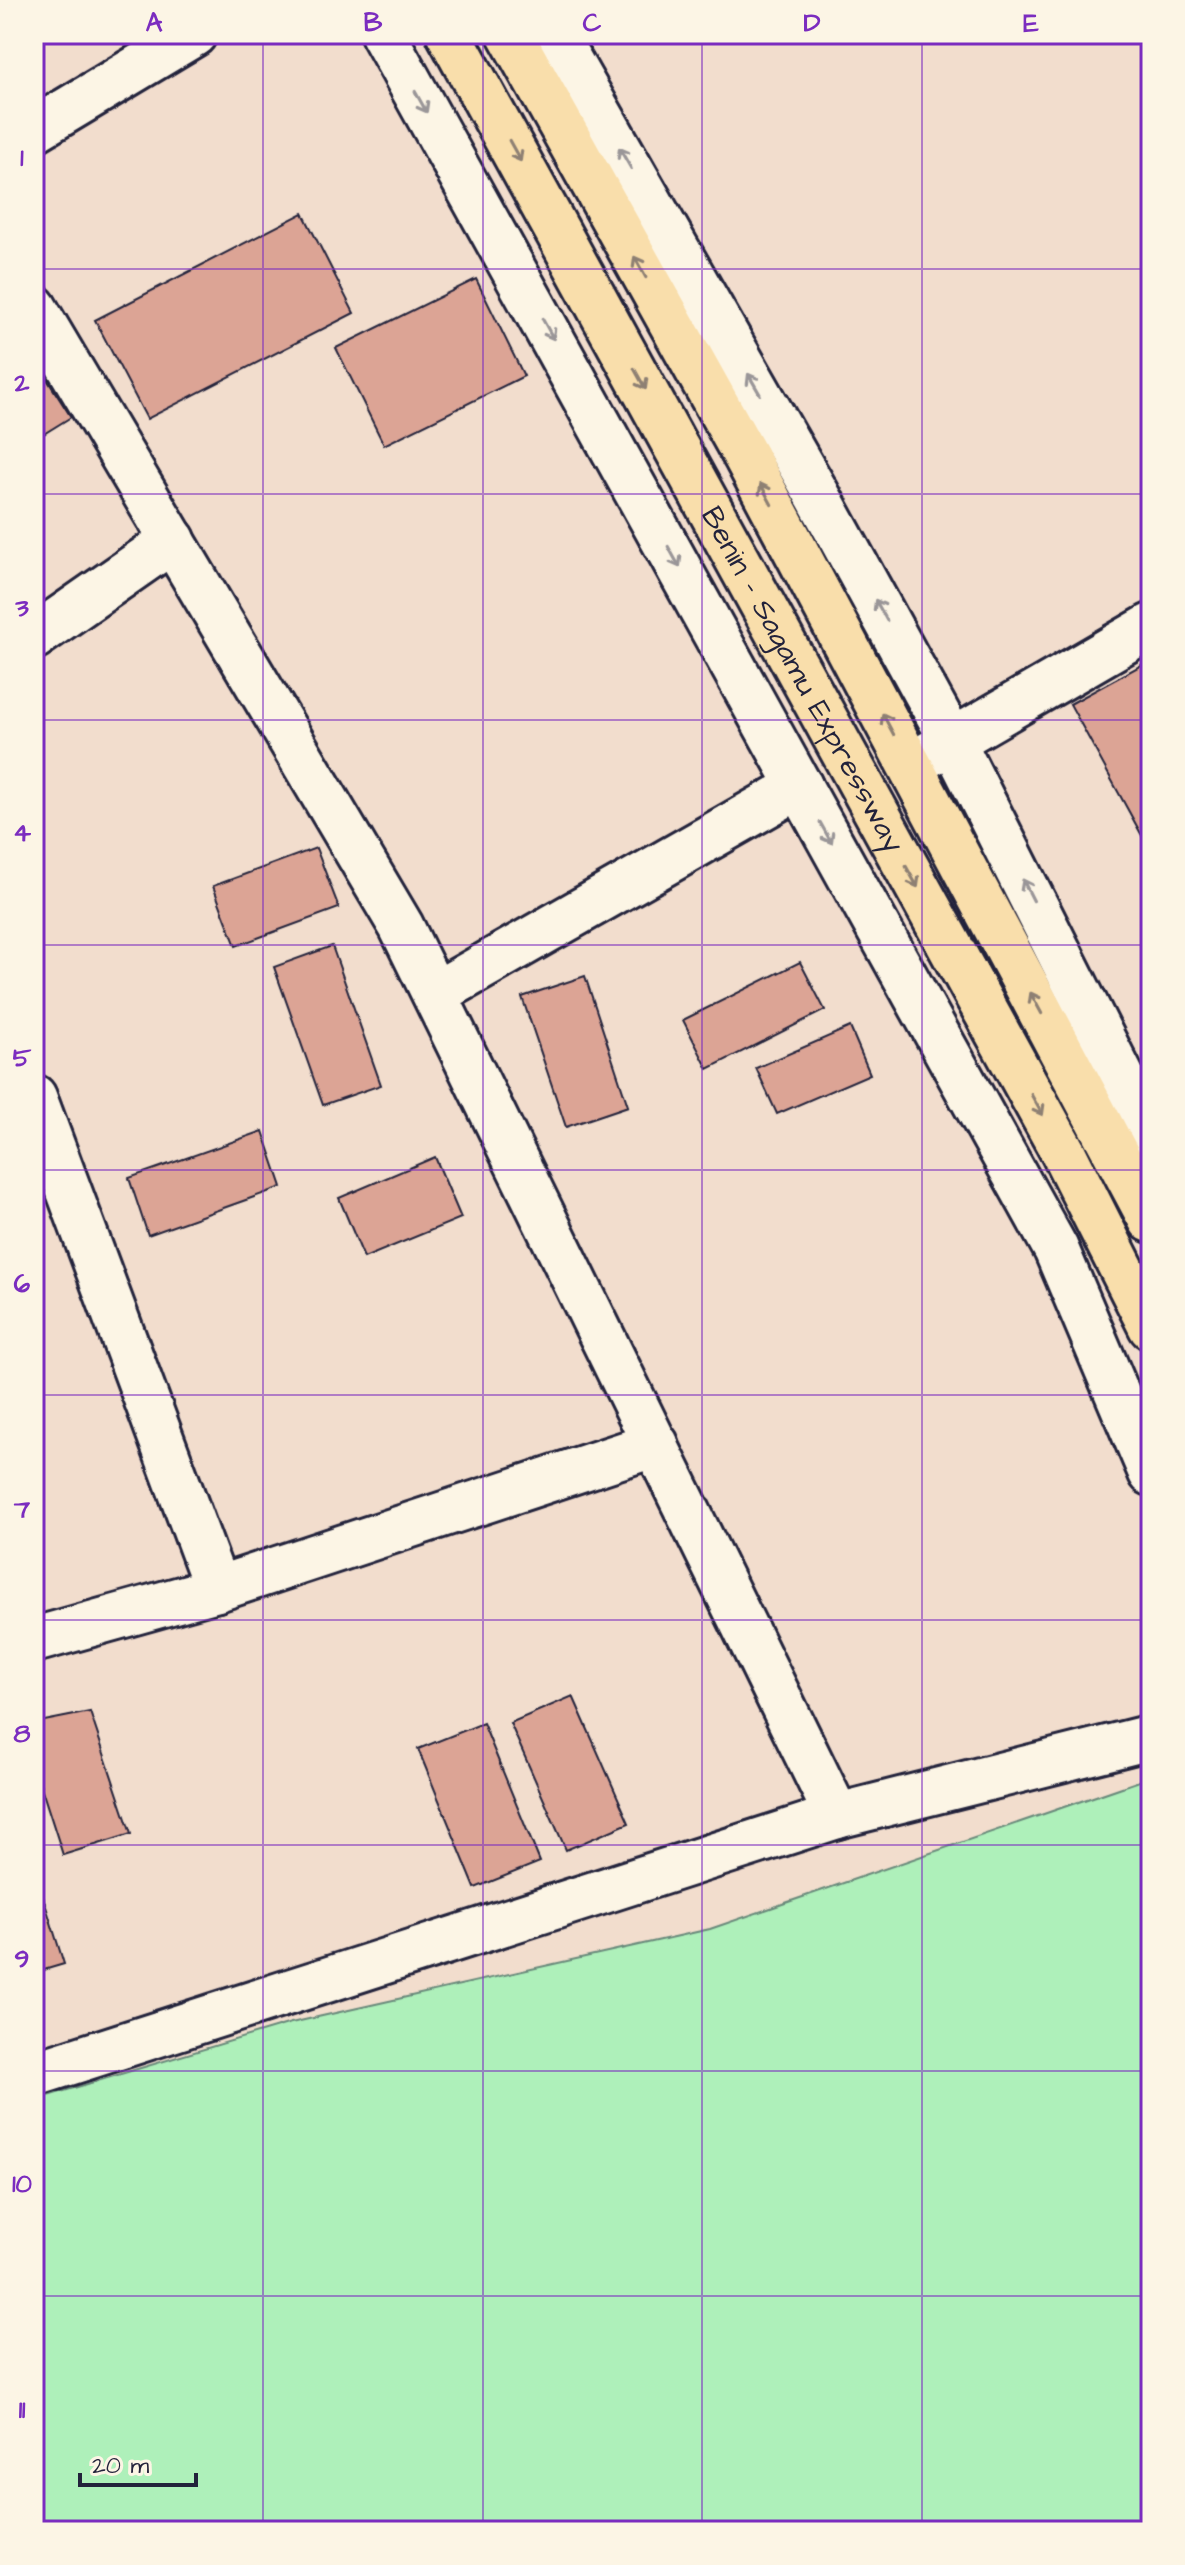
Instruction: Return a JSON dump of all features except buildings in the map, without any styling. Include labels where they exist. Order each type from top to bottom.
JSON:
[{"type":"highway","name":"Benin - Sagamu Expressway","points":[[449,34],[1063,1152],[1151,1327]]},
{"type":"highway","points":[[510,34],[746,457],[1151,1220]]},
{"type":"highway","points":[[1063,1152],[1105,1134]]},
{"type":"street","points":[[34,130],[194,34]]},
{"type":"street","points":[[383,34],[1056,1249],[1151,1473]]},
{"type":"street","points":[[554,34],[817,494],[953,742],[1151,1135]]},
{"type":"street","points":[[34,307],[401,926],[837,1816]]},
{"type":"street","points":[[34,637],[173,540]]},
{"type":"street","points":[[910,765],[1151,626]]},
{"type":"street","points":[[435,994],[800,786]]},
{"type":"street","points":[[34,1097],[48,1174],[217,1589]]},
{"type":"street","points":[[34,1640],[217,1589],[656,1444]]},
{"type":"street","points":[[34,2074],[837,1816],[1151,1737]]},
{"type":"green space","points":[[1151,1777],[1151,2531],[34,2531],[34,2100],[291,2023],[710,1929]]}]
